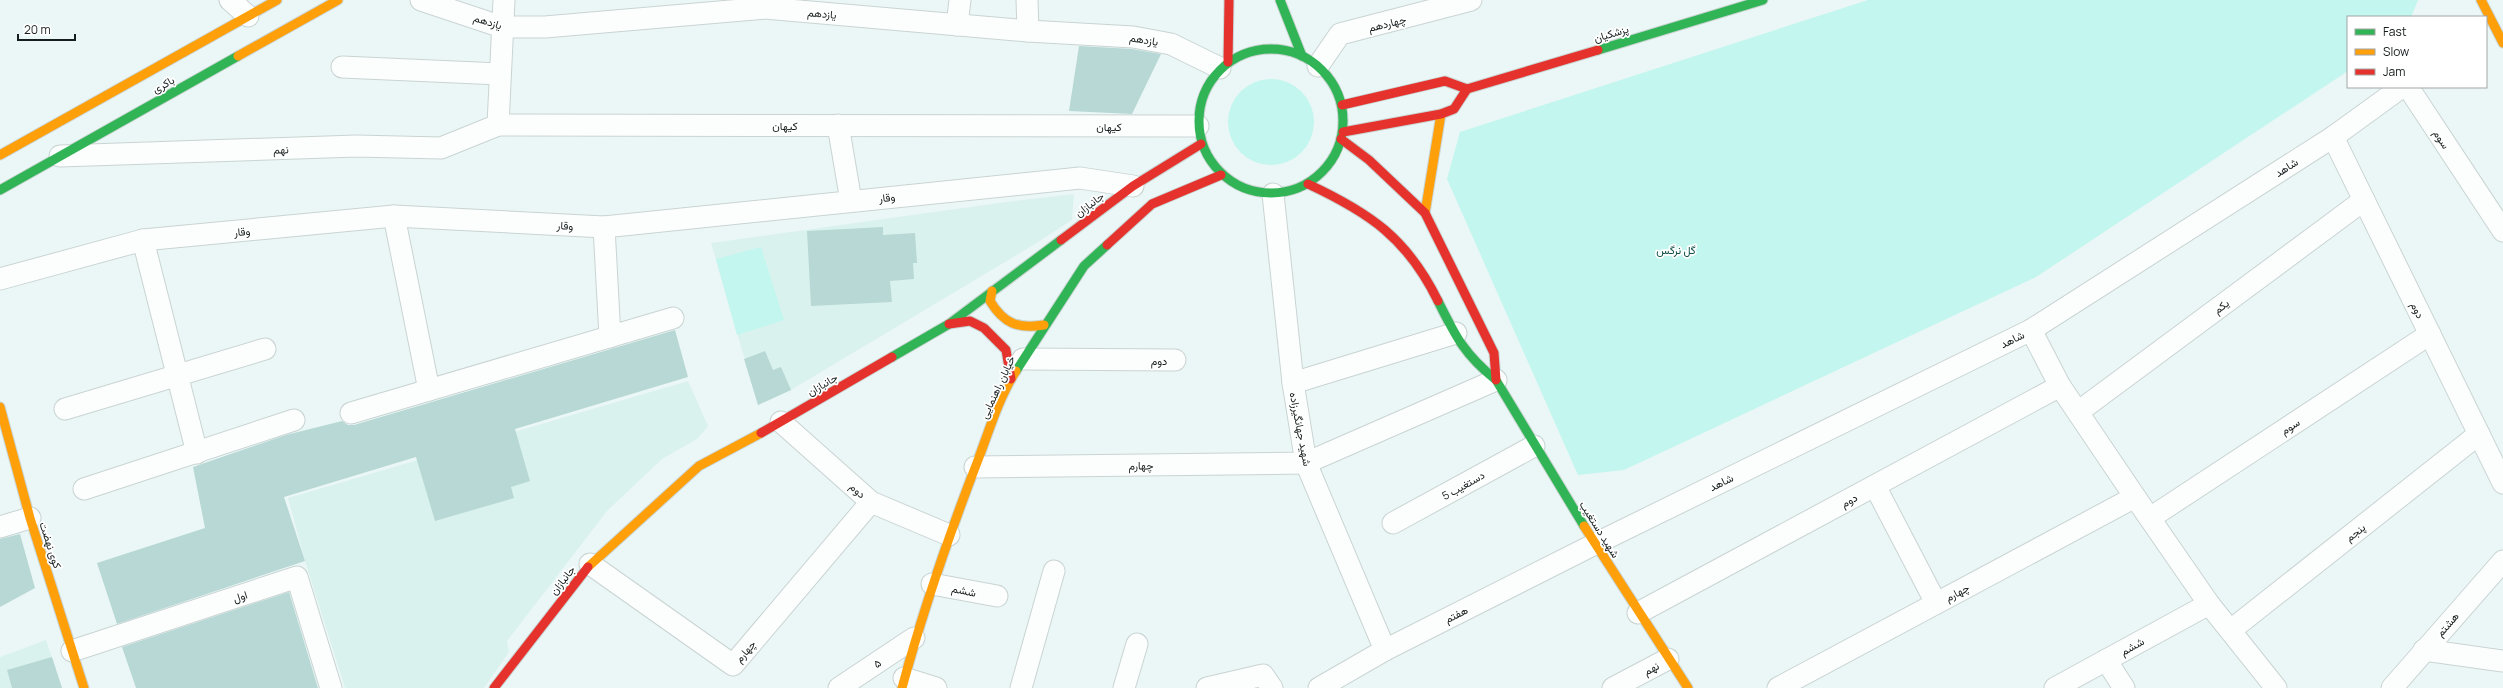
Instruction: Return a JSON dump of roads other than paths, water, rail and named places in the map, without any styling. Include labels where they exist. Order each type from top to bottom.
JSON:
[{"type":"main road","name":"باکری","points":[[0,155],[277,0]]},
{"type":"main road","name":"باکری","points":[[0,190],[338,0]]},
{"type":"main road","points":[[1224,65],[1229,0]]},
{"type":"main road","points":[[1280,0],[1310,61],[1337,91],[1342,105],[1342,135],[1332,160],[1317,177],[1308,184],[1291,191],[1273,194],[1254,192],[1236,186],[1222,175],[1210,161],[1200,135],[1202,95],[1210,80],[1224,65],[1245,53],[1264,49],[1283,50],[1310,61]]},
{"type":"main road","name":"پزشکیان","points":[[1467,89],[1763,0]]},
{"type":"main road","points":[[2481,0],[2486,16]]},
{"type":"main road","points":[[2488,22],[2503,43]]},
{"type":"main road","points":[[1342,105],[1445,82],[1467,89],[1454,109],[1441,114],[1342,135]]},
{"type":"main road","points":[[1425,213],[1441,114]]},
{"type":"main road","name":"جانبازان","points":[[494,688],[590,564],[699,466],[781,422],[949,324],[1200,135]]},
{"type":"main road","points":[[1342,135],[1425,213],[1494,353],[1496,380]]},
{"type":"main road","name":"خیابان راهنمایی","points":[[903,683],[914,638],[932,584],[975,467],[1011,379],[1044,325],[1084,266],[1152,204],[1222,175]]},
{"type":"main road","points":[[1308,184],[1338,198],[1370,218],[1403,245],[1420,268],[1473,362],[1496,380]]},
{"type":"main road","points":[[992,291],[990,301],[997,315],[1006,323],[1027,328],[1044,325]]},
{"type":"main road","points":[[949,324],[970,321],[984,328],[1006,350],[1011,379]]},
{"type":"main road","name":"شهید دستغیب","points":[[1496,380],[1534,446],[1638,613],[1688,688]]},
{"type":"main road","name":"کوی نهضت","points":[[0,407],[30,518],[84,688]]},
{"type":"street","points":[[230,0],[248,16]]},
{"type":"street","name":"یازدهم","points":[[421,0],[502,27],[545,27],[658,9],[765,4],[957,25],[1133,37],[1171,44],[1224,65]]},
{"type":"street","points":[[498,124],[504,0]]},
{"type":"street","points":[[957,25],[960,0]]},
{"type":"street","points":[[1027,0],[1028,31]]},
{"type":"street","name":"چهاردهم","points":[[1310,61],[1340,34],[1471,0]]},
{"type":"street","points":[[342,67],[500,74]]},
{"type":"street","name":"شاهد","points":[[1595,544],[2031,330],[2333,137],[2401,88]]},
{"type":"street","name":"سوم","points":[[2409,88],[2503,231]]},
{"type":"street","name":"نهم","points":[[60,156],[356,146],[441,148],[498,124]]},
{"type":"street","name":"کیهان","points":[[498,124],[838,126],[1200,135]]},
{"type":"street","points":[[838,126],[851,201]]},
{"type":"street","name":"دوم","points":[[2333,137],[2503,483]]},
{"type":"street","name":"وقار","points":[[0,279],[143,240],[394,216],[604,227],[1080,178],[1133,186]]},
{"type":"street","name":"شهید جهانگیرزاده","points":[[1273,194],[1292,383],[1306,463],[1384,650]]},
{"type":"street","name":"یکم","points":[[2078,412],[2364,200]]},
{"type":"street","points":[[394,216],[429,390]]},
{"type":"street","points":[[604,227],[610,337]]},
{"type":"street","points":[[143,240],[197,453]]},
{"type":"street","points":[[351,413],[673,318]]},
{"type":"street","points":[[2031,330],[2060,386],[2150,518],[2209,604],[2276,688]]},
{"type":"street","points":[[1292,383],[1456,333]]},
{"type":"street","name":"سوم","points":[[2150,518],[2430,334]]},
{"type":"street","points":[[65,409],[265,349]]},
{"type":"street","name":"دوم","points":[[1023,359],[1175,360]]},
{"type":"street","points":[[1306,463],[1496,380]]},
{"type":"street","name":"دوم","points":[[1638,613],[2060,386]]},
{"type":"street","points":[[84,489],[294,420]]},
{"type":"street","name":"دوم","points":[[781,422],[870,502],[949,535]]},
{"type":"street","name":"پنجم","points":[[2231,630],[2479,434]]},
{"type":"street","name":"دستغیب 5","points":[[1393,523],[1534,446]]},
{"type":"street","name":"چهارم","points":[[975,467],[1306,463]]},
{"type":"street","points":[[1875,486],[1936,603]]},
{"type":"street","name":"چهارم","points":[[1778,688],[2136,497]]},
{"type":"street","name":"چهارم","points":[[590,564],[734,665],[870,502]]},
{"type":"street","points":[[0,527],[30,518]]},
{"type":"street","name":"هفتم","points":[[1319,688],[1384,650],[1595,544]]},
{"type":"street","name":"هشتم","points":[[2392,688],[2503,561]]},
{"type":"street","points":[[1022,688],[1054,571]]},
{"type":"street","name":"اول","points":[[72,650],[297,577],[331,688]]},
{"type":"street","name":"ششم","points":[[932,584],[997,596]]},
{"type":"street","name":"ششم","points":[[2055,688],[2209,604]]},
{"type":"street","name":"۵","points":[[839,688],[914,638]]},
{"type":"street","points":[[1124,688],[1137,644]]},
{"type":"street","points":[[2424,650],[2503,660]]},
{"type":"street","name":"نهم","points":[[1613,688],[1668,659]]},
{"type":"street","points":[[2106,660],[2124,688]]},
{"type":"street","points":[[1207,688],[1263,675],[1272,688]]},
{"type":"street","points":[[903,683],[936,688]]},
{"type":"park label","name":"گل نرگس","points":[[1676,249]]}]
